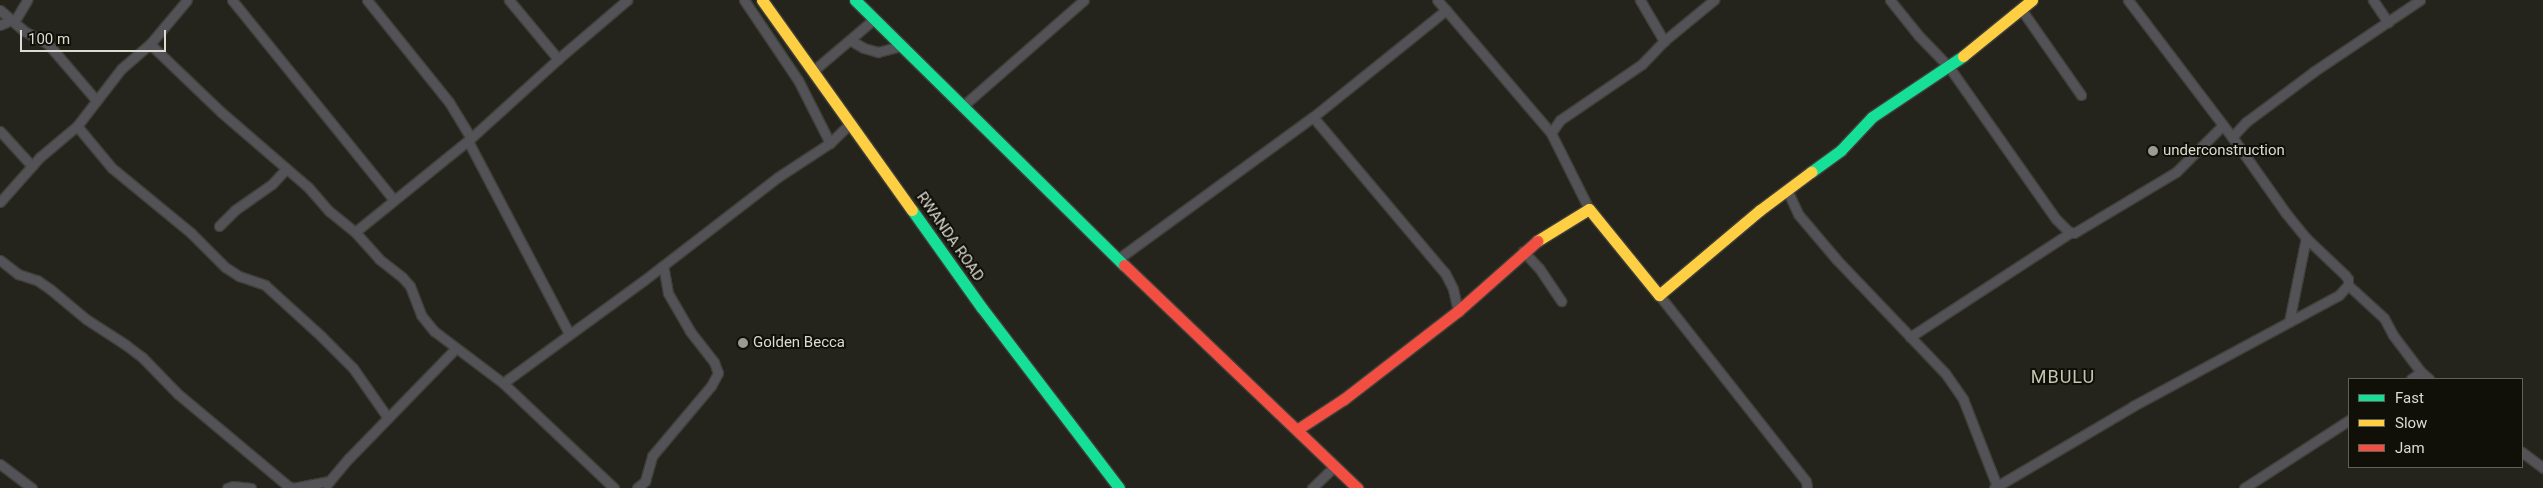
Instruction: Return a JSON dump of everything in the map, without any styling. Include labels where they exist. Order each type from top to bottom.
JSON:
[{"type":"main road","name":"RWANDA ROAD","points":[[762,0],[982,308],[1119,488]]},
{"type":"main road","points":[[855,0],[964,105],[1118,259],[1357,488]]},
{"type":"main road","points":[[1298,430],[1344,399],[1458,311],[1523,251],[1552,230],[1589,209],[1659,295],[1786,190],[1840,150],[1872,117],[1949,67],[2032,0]]},
{"type":"street","points":[[0,25],[12,21],[26,0]]},
{"type":"street","points":[[0,202],[32,166],[77,126],[121,69],[150,44],[187,0]]},
{"type":"street","points":[[232,0],[394,200]]},
{"type":"street","points":[[367,0],[449,102],[470,139],[569,333]]},
{"type":"street","points":[[509,0],[558,59]]},
{"type":"street","points":[[355,232],[470,139],[558,59],[627,0]]},
{"type":"street","points":[[744,0],[798,80],[830,143]]},
{"type":"street","points":[[964,105],[1084,0]]},
{"type":"street","points":[[1438,0],[1551,133],[1589,209]]},
{"type":"street","points":[[1640,0],[1664,41]]},
{"type":"street","points":[[1551,133],[1560,120],[1642,64],[1664,41],[1714,0]]},
{"type":"street","points":[[1890,0],[1919,36],[1949,67],[2056,219],[2071,232]]},
{"type":"street","points":[[1786,190],[1798,214],[1837,260],[1945,373],[1963,399],[1995,487],[2133,406],[2339,295],[2348,285],[2348,279],[2306,238],[2128,0]]},
{"type":"street","points":[[2373,0],[2388,22]]},
{"type":"street","points":[[2232,137],[2246,122],[2313,72],[2420,0]]},
{"type":"street","points":[[2021,9],[2081,95]]},
{"type":"street","points":[[0,10],[12,21],[48,44],[96,100]]},
{"type":"street","points":[[1118,259],[1313,117],[1446,10]]},
{"type":"street","points":[[813,71],[874,19]]},
{"type":"street","points":[[850,40],[864,48],[878,52],[901,46]]},
{"type":"street","points":[[150,44],[221,112],[308,187],[329,211],[355,232],[379,259],[402,277],[410,286],[426,323],[455,349],[503,383],[614,488]]},
{"type":"street","points":[[1313,117],[1445,272],[1453,289],[1458,311]]},
{"type":"street","points":[[503,383],[663,266],[778,176],[830,143],[851,123]]},
{"type":"street","points":[[1910,337],[2071,232],[2074,233],[2176,172],[2223,125]]},
{"type":"street","points":[[77,126],[112,168],[191,233],[225,267],[239,276],[265,285],[321,336],[353,368],[388,418]]},
{"type":"street","points":[[0,131],[32,166]]},
{"type":"street","points":[[219,226],[235,210],[272,184],[286,168]]},
{"type":"street","points":[[2289,322],[2306,238]]},
{"type":"street","points":[[1523,251],[1539,268],[1561,301]]},
{"type":"street","points":[[0,260],[18,274],[37,280],[50,288],[86,319],[131,349],[178,394],[288,486],[293,488],[327,484],[455,349]]},
{"type":"street","points":[[637,488],[645,481],[652,456],[712,386],[718,373],[714,362],[690,331],[668,293],[663,266]]},
{"type":"street","points":[[2348,285],[2384,318],[2393,335],[2421,372],[2428,378]]},
{"type":"street","points":[[1659,295],[1806,481],[1807,488]]},
{"type":"street","points":[[2412,378],[2421,372]]},
{"type":"street","points":[[2244,488],[2348,421]]},
{"type":"street","points":[[2523,453],[2543,468]]},
{"type":"street","points":[[1,466],[32,488]]},
{"type":"street","points":[[1312,488],[1335,466]]},
{"type":"street","points":[[226,488],[233,486],[251,488]]},
{"type":"traffic: fast","points":[[855,0],[1124,265]]},
{"type":"traffic: fast","points":[[1811,172],[1841,150],[1872,117],[1963,56]]},
{"type":"traffic: fast","points":[[912,210],[982,308],[1119,488]]},
{"type":"traffic: slow","points":[[762,0],[912,210]]},
{"type":"traffic: slow","points":[[1963,56],[2032,0]]},
{"type":"traffic: slow","points":[[1537,241],[1589,209],[1659,295],[1760,210],[1811,172]]},
{"type":"traffic: jam","points":[[1298,429],[1344,399],[1458,311],[1537,241]]},
{"type":"traffic: jam","points":[[1124,265],[1357,488]]},
{"type":"place","name":"underconstruction","points":[[2153,151]]},
{"type":"place","name":"Golden Becca","points":[[743,343]]},
{"type":"district","name":"MBULU","points":[[2063,377]]}]
